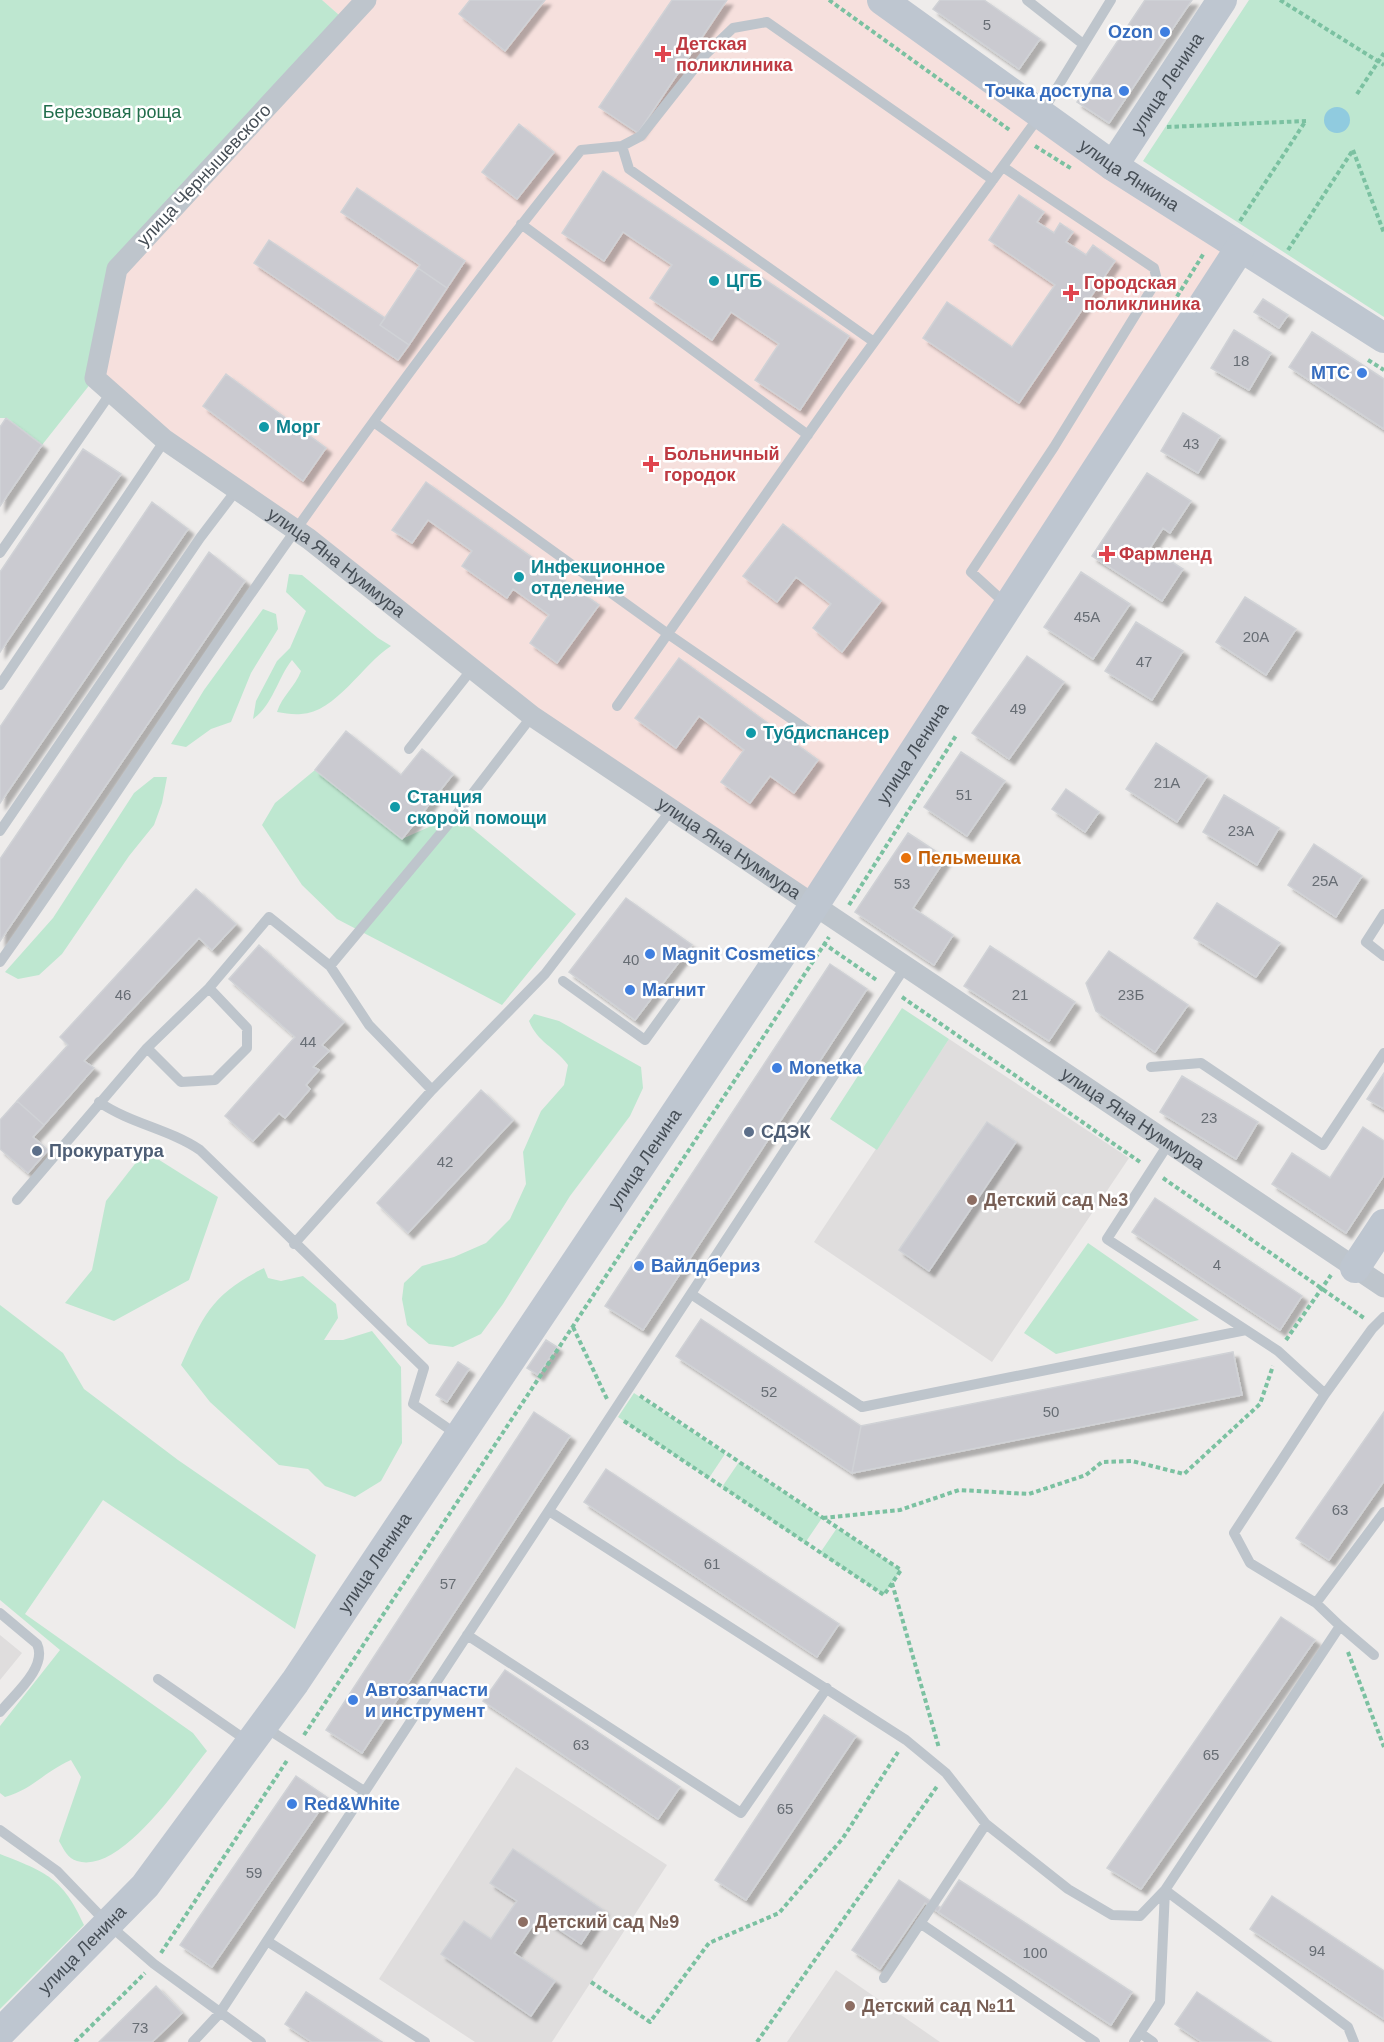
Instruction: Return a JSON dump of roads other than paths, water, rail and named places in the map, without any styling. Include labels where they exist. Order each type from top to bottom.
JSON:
[{"type":"main road","name":"улица Янкина","points":[[882,0],[1113,166],[1239,235],[1384,338]]},
{"type":"main road","name":"улица Ленина","points":[[1113,166],[1222,0]]},
{"type":"main road","name":"улица Ленина","points":[[0,2033],[145,1886],[256,1734],[400,1527],[807,916],[1008,606],[1239,235]]},
{"type":"main road","points":[[1349,1264],[1384,1224]]},
{"type":"street","name":"улица Чернышевского","points":[[95,378],[117,268],[366,0]]},
{"type":"street","name":"улица Яна Нуммура","points":[[95,378],[110,394],[165,440],[297,530],[532,716],[671,810],[807,916],[905,967],[1384,1287]]},
{"type":"lane","points":[[1028,0],[1083,44]]},
{"type":"lane","points":[[617,706],[874,342],[1041,114],[1111,0]]},
{"type":"lane","points":[[0,962],[57,883],[152,739],[297,530],[521,224],[581,150],[622,146],[641,136],[705,55],[733,28],[767,22],[993,180]]},
{"type":"lane","points":[[622,146],[629,169],[874,342]]},
{"type":"lane","points":[[1003,166],[1154,268],[1157,279],[1054,447],[971,572],[1008,606]]},
{"type":"lane","points":[[521,224],[808,435]]},
{"type":"lane","points":[[0,553],[110,394]]},
{"type":"lane","points":[[375,423],[668,634],[809,731]]},
{"type":"lane","points":[[0,685],[165,440]]},
{"type":"lane","points":[[0,831],[200,538],[238,488]]},
{"type":"lane","points":[[409,749],[472,669]]},
{"type":"lane","points":[[330,966],[456,815],[532,716]]},
{"type":"lane","points":[[294,1244],[432,1090],[545,974],[671,810]]},
{"type":"lane","points":[[1384,914],[1366,942],[1384,956]]},
{"type":"lane","points":[[17,1200],[147,1048],[209,988],[269,917],[330,966],[369,1025],[432,1090]]},
{"type":"lane","points":[[193,2042],[219,2014],[905,967]]},
{"type":"lane","points":[[563,981],[645,1040],[676,997]]},
{"type":"lane","points":[[147,1048],[181,1082],[215,1080],[247,1048],[247,1028],[209,988]]},
{"type":"lane","points":[[1151,1067],[1201,1063],[1323,1145],[1384,1053]]},
{"type":"lane","points":[[99,1102],[120,1117],[182,1138],[200,1150],[294,1244],[424,1368],[413,1404],[459,1436]]},
{"type":"lane","points":[[1169,1143],[1107,1239],[1278,1351],[1325,1394]]},
{"type":"lane","points":[[691,1294],[862,1407],[1246,1330]]},
{"type":"lane","points":[[1374,1655],[1316,1603],[1250,1563],[1234,1533],[1325,1394],[1384,1317]]},
{"type":"lane","points":[[549,1511],[906,1740],[946,1773],[986,1824],[1068,1889],[1112,1915],[1140,1916],[1165,1890],[1344,1629]]},
{"type":"lane","points":[[1316,1603],[1384,1512]]},
{"type":"lane","points":[[0,1613],[37,1644],[40,1650],[40,1659],[35,1669],[0,1712]]},
{"type":"lane","points":[[467,1635],[741,1813],[827,1688]]},
{"type":"lane","points":[[158,1679],[256,1734],[295,1747],[364,1791]]},
{"type":"lane","points":[[884,1978],[986,1824]]},
{"type":"lane","points":[[0,1830],[57,1872],[108,1923],[154,1964],[219,2014],[261,2042]]},
{"type":"lane","points":[[1154,2042],[1137,2037],[1160,2002],[1165,1890]]},
{"type":"lane","points":[[1165,1890],[1348,2027],[1354,2042]]},
{"type":"lane","points":[[920,1923],[1095,2042]]},
{"type":"lane","points":[[267,1941],[425,2042]]},
{"type":"water","points":[[1337,107],[1346,111],[1350,120],[1346,129],[1337,133],[1328,129],[1324,120],[1328,111]]},
{"type":"place","name":"Ozon","points":[[1165,32]]},
{"type":"place","name":"Детская поликлиника","points":[[663,54]]},
{"type":"place","name":"Точка доступа","points":[[1124,91]]},
{"type":"place","name":"ЦГБ","points":[[714,281]]},
{"type":"place","name":"Городская поликлиника","points":[[1071,293]]},
{"type":"place","name":"МТС","points":[[1362,373]]},
{"type":"place","name":"Морг","points":[[264,427]]},
{"type":"place","name":"Больничный городок","points":[[651,464]]},
{"type":"place","name":"Фармленд","points":[[1107,554]]},
{"type":"place","name":"Инфекционное отделение","points":[[519,577]]},
{"type":"place","name":"Тубдиспансер","points":[[751,733]]},
{"type":"place","name":"Станция скорой помощи","points":[[395,807]]},
{"type":"place","name":"Пельмешка","points":[[906,858]]},
{"type":"place","name":"Magnit Cosmetics","points":[[650,954]]},
{"type":"place","name":"Магнит","points":[[630,990]]},
{"type":"place","name":"Monetka","points":[[777,1068]]},
{"type":"place","name":"СДЭК","points":[[749,1132]]},
{"type":"place","name":"Прокуратура","points":[[37,1151]]},
{"type":"place","name":"Детский сад №3","points":[[972,1200]]},
{"type":"place","name":"Вайлдбериз","points":[[639,1266]]},
{"type":"place","name":"Автозапчасти и инструмент","points":[[353,1700]]},
{"type":"place","name":"Red&White","points":[[292,1804]]},
{"type":"place","name":"Детский сад №9","points":[[523,1922]]},
{"type":"place","name":"Детский сад №11","points":[[850,2006]]},
{"type":"park label","name":"Березовая роща","points":[[112,112]]}]
